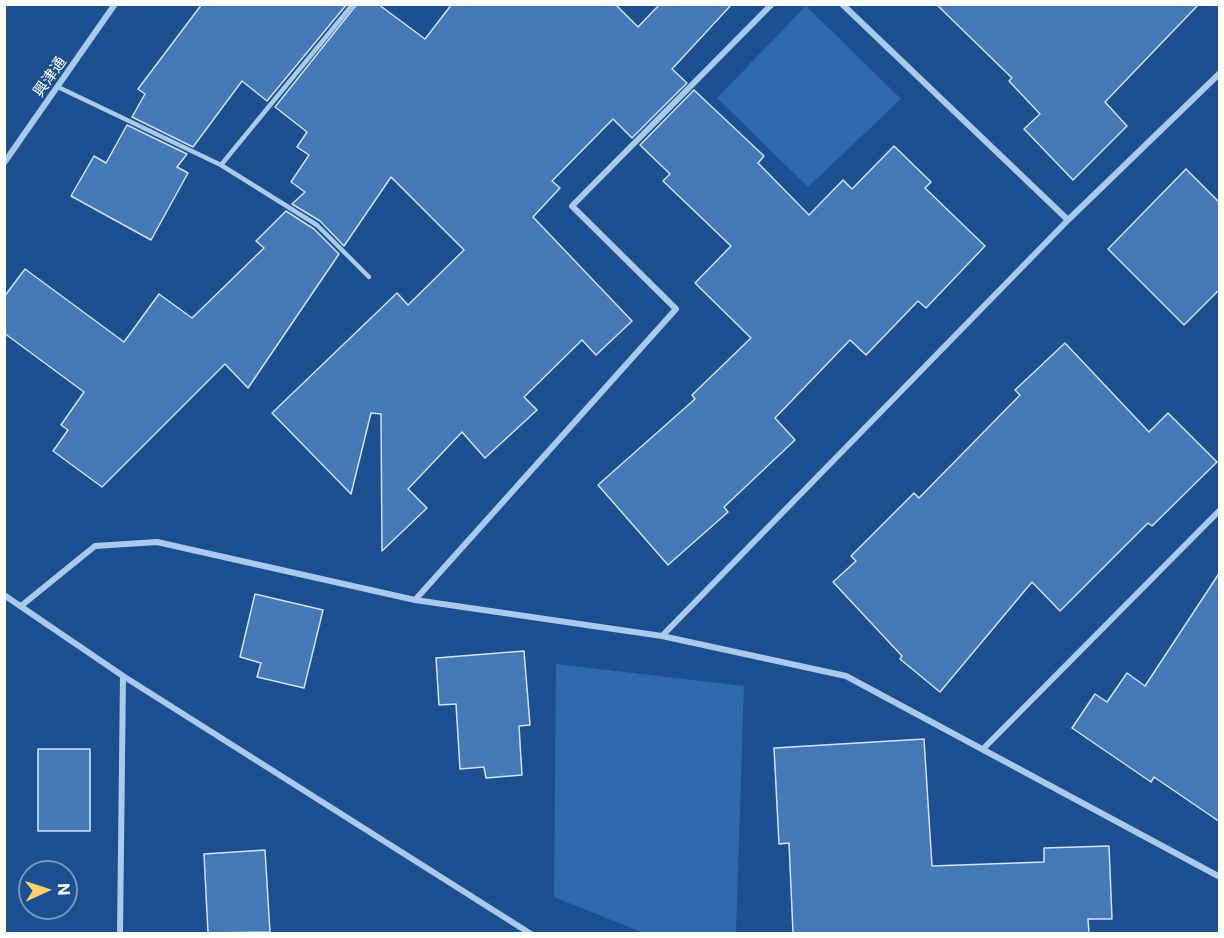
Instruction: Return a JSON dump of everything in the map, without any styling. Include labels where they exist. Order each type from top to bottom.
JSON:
[{"type":"street","name":"興津通","points":[[4,163],[116,4]]},
{"type":"street","points":[[415,600],[676,309],[572,206],[772,4]]},
{"type":"street","points":[[842,4],[1068,220]]},
{"type":"street","points":[[662,636],[1068,220],[1220,73]]},
{"type":"street","points":[[983,749],[1220,510]]},
{"type":"street","points":[[21,606],[95,546],[157,542],[415,600],[662,636],[846,676],[1220,877]]},
{"type":"street","points":[[4,595],[123,676],[531,933]]},
{"type":"street","points":[[120,933],[123,676]]},
{"type":"lane","points":[[221,165],[354,4]]},
{"type":"lane","points":[[58,87],[221,165],[317,225],[369,277]]},
{"type":"shaded area","points":[[806,6],[901,99],[808,187],[717,98]]},
{"type":"shaded area","points":[[556,664],[744,686],[736,933],[644,933],[554,897]]},
{"type":"building","points":[[202,4],[347,4],[267,101],[242,81],[193,147],[132,117],[145,94],[138,89]]},
{"type":"building","points":[[357,4],[378,4],[425,39],[452,4],[615,4],[638,27],[660,4],[732,4],[672,69],[687,83],[632,138],[613,119],[552,181],[560,188],[533,217],[632,321],[596,355],[582,340],[524,397],[537,410],[485,458],[462,432],[408,489],[427,508],[382,551],[381,414],[371,413],[351,494],[272,413],[397,293],[408,305],[464,250],[391,177],[344,246],[320,221],[292,204],[305,192],[291,182],[309,155],[297,147],[307,132],[275,107]]},
{"type":"building","points":[[936,4],[1199,4],[1105,102],[1127,126],[1073,180],[1024,129],[1040,114],[1009,81],[1012,78]]},
{"type":"building","points":[[694,90],[764,156],[758,163],[809,215],[843,180],[852,189],[894,146],[931,182],[925,188],[985,246],[926,308],[918,301],[866,355],[850,340],[775,418],[795,440],[724,507],[728,512],[668,565],[598,485],[695,399],[692,395],[751,338],[695,283],[731,246],[663,181],[670,174],[640,145]]},
{"type":"building","points":[[127,125],[187,154],[177,167],[188,173],[151,240],[71,196],[94,156],[106,163]]},
{"type":"building","points":[[1186,169],[1220,203],[1220,289],[1184,325],[1108,249]]},
{"type":"building","points":[[286,211],[314,229],[339,254],[248,388],[225,364],[102,487],[53,451],[68,430],[61,425],[84,392],[4,333],[4,297],[25,269],[124,342],[159,294],[192,318],[264,248],[256,241]]},
{"type":"building","points":[[1065,343],[1149,432],[1168,413],[1217,462],[1152,526],[1148,523],[1060,611],[1032,582],[940,692],[900,659],[902,656],[833,582],[856,561],[851,556],[914,493],[919,498],[1020,395],[1015,390]]},
{"type":"building","points":[[1220,572],[1220,822],[1154,777],[1151,782],[1072,728],[1095,694],[1107,702],[1127,673],[1145,686]]},
{"type":"building","points":[[255,594],[323,610],[304,688],[257,677],[261,663],[240,657]]},
{"type":"building","points":[[524,651],[530,725],[519,726],[522,775],[486,778],[484,767],[460,769],[456,704],[439,705],[436,658]]},
{"type":"building","points":[[924,739],[932,866],[1044,862],[1044,848],[1109,846],[1112,919],[1088,919],[1089,933],[793,933],[789,843],[779,844],[774,748]]},
{"type":"building","points":[[38,749],[90,749],[90,831],[38,831]]},
{"type":"building","points":[[265,850],[270,932],[208,933],[204,854]]}]
